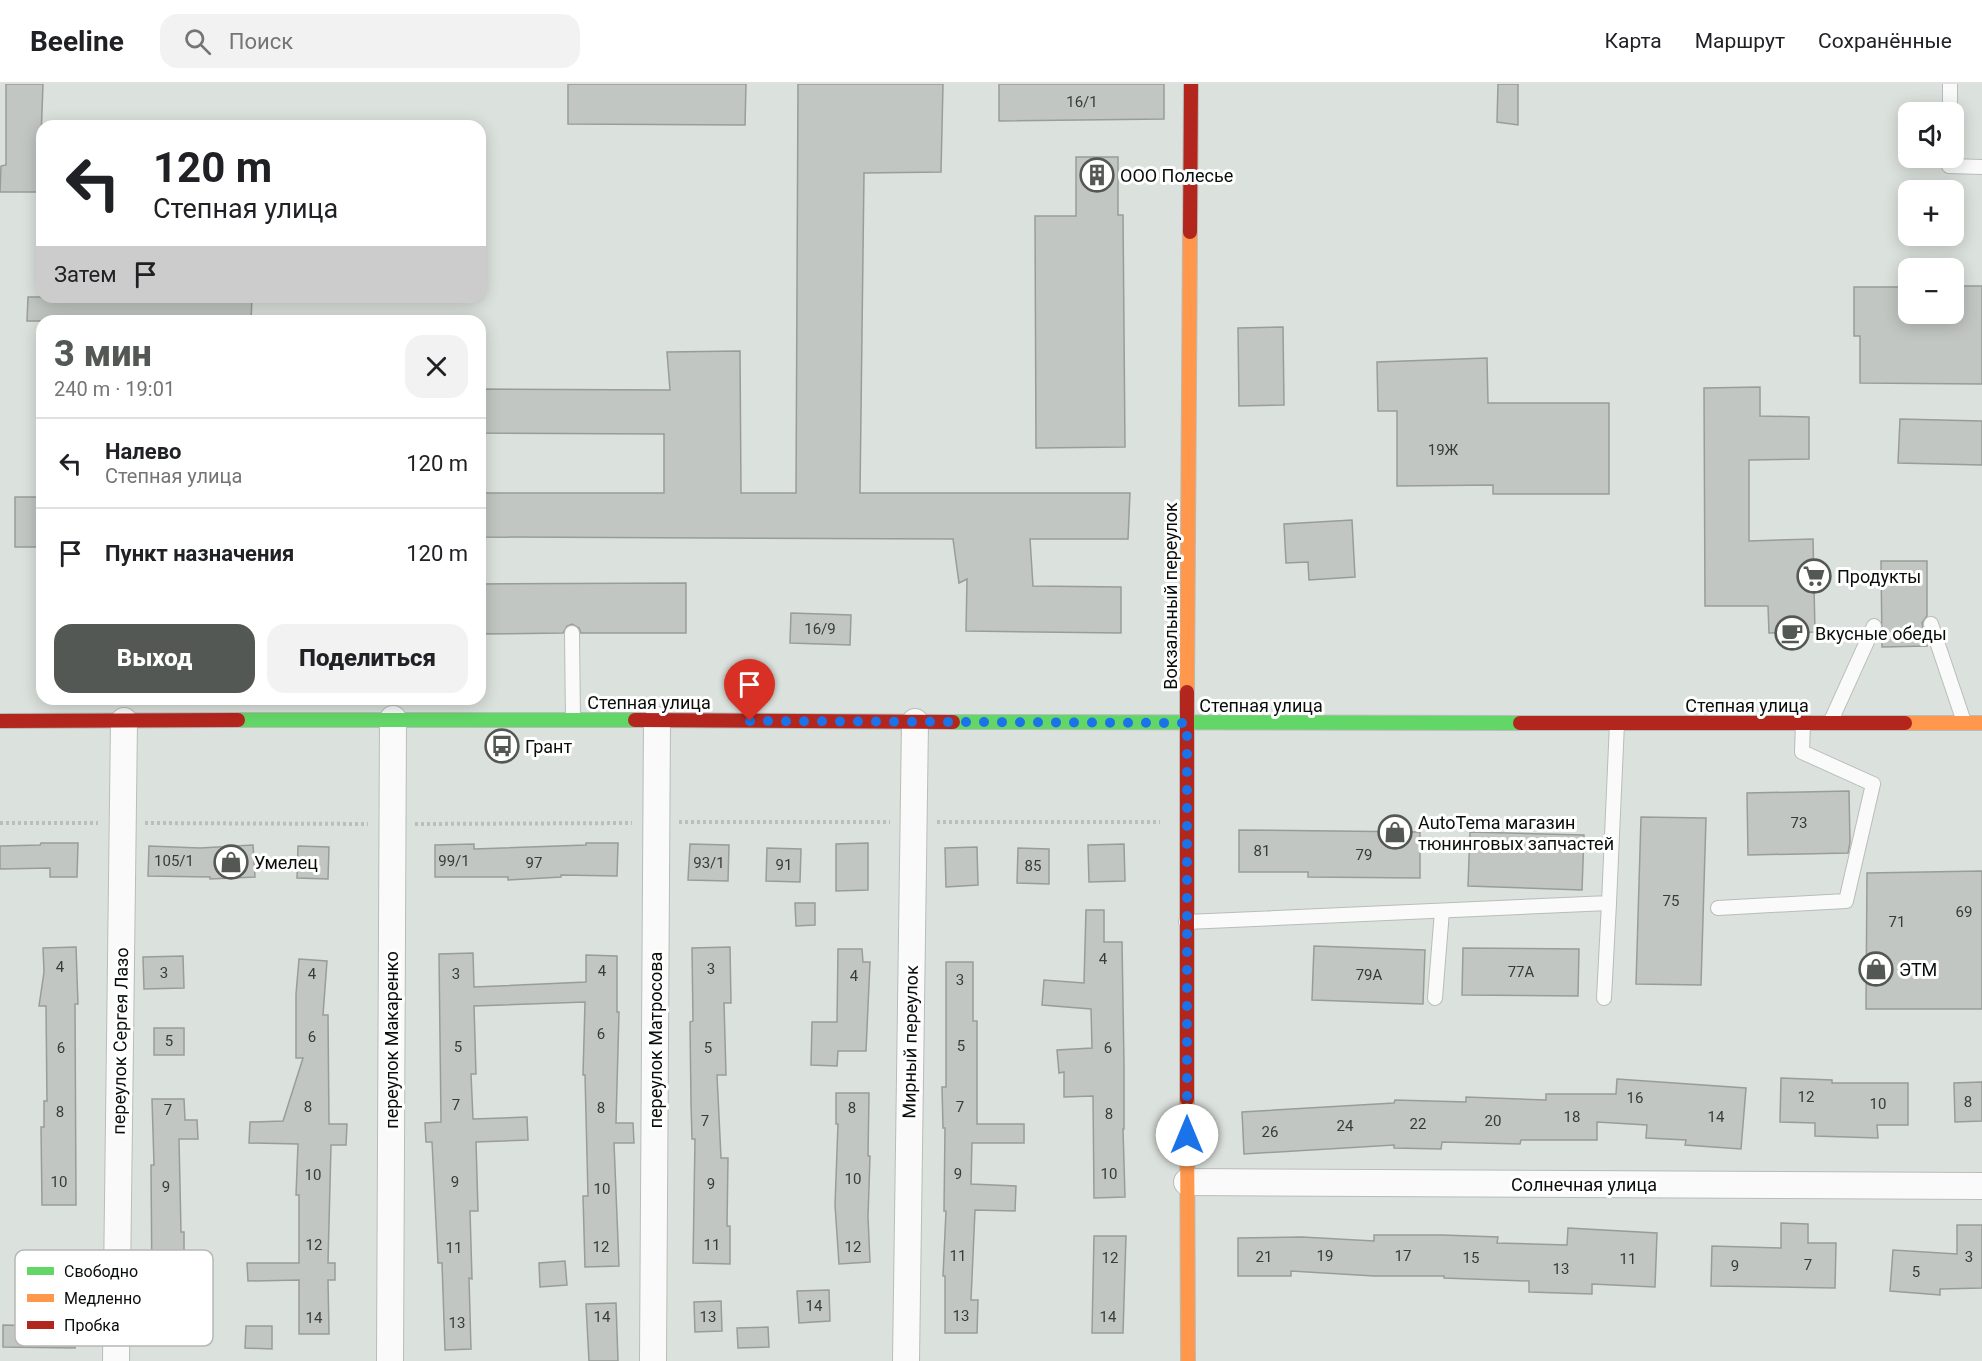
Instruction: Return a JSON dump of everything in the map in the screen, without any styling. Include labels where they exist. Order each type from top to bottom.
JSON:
[{"type":"main road","name":"Вокзальный переулок","points":[[1188,1361],[1186,922],[1191,84]]},
{"type":"main road","name":"Степная улица","points":[[0,721],[393,719],[915,723],[1982,723]]},
{"type":"street","name":"переулок Макаренко","points":[[390,1361],[393,719]]},
{"type":"street","name":"переулок Матросова","points":[[654,1361],[657,720]]},
{"type":"street","name":"переулок Сергея Лазо","points":[[117,1250],[124,721]]},
{"type":"street","name":"Мирный переулок","points":[[906,1361],[915,723]]},
{"type":"street","name":"Солнечная улица","points":[[1187,1182],[1982,1186]]},
{"type":"street","name":"переулок Сергея Лазо","points":[[116,1346],[116,1361]]},
{"type":"lane","points":[[1950,84],[1950,102]]},
{"type":"lane","points":[[1964,166],[1982,167]]},
{"type":"lane","points":[[1931,624],[1964,723]]},
{"type":"lane","points":[[1830,723],[1874,626]]},
{"type":"lane","points":[[572,633],[573,720]]},
{"type":"lane","points":[[1604,998],[1617,723]]},
{"type":"lane","points":[[1718,908],[1846,901],[1873,784],[1802,752],[1803,723]]},
{"type":"lane","points":[[1186,922],[1609,903]]},
{"type":"lane","points":[[1435,998],[1442,911]]},
{"type":"path","points":[[0,823],[392,825],[657,822],[1187,822]]},
{"type":"building","points":[[6,84],[43,84],[42,120],[36,120],[36,192],[0,192],[1,166],[6,165]]},
{"type":"building","points":[[568,84],[746,84],[745,125],[568,124]]},
{"type":"building","points":[[798,84],[943,84],[941,172],[864,173],[860,493],[1130,493],[1128,539],[1030,539],[1033,586],[1121,587],[1121,633],[966,631],[967,579],[959,583],[953,539],[486,537],[486,493],[664,493],[664,434],[486,433],[486,389],[670,390],[667,352],[740,351],[741,493],[796,493]]},
{"type":"building","points":[[999,84],[1164,84],[1164,119],[999,121]]},
{"type":"building","points":[[1498,84],[1518,84],[1518,125],[1497,122]]},
{"type":"building","points":[[1076,157],[1118,157],[1118,215],[1123,215],[1125,447],[1036,448],[1035,216],[1076,216]]},
{"type":"building","points":[[1964,286],[1982,286],[1982,384],[1860,383],[1860,336],[1854,336],[1854,287],[1898,287],[1898,324],[1964,324]]},
{"type":"building","points":[[28,297],[36,297],[36,303],[252,303],[251,315],[36,315],[36,321],[27,321]]},
{"type":"building","points":[[1283,327],[1284,405],[1239,406],[1238,328]]},
{"type":"building","points":[[1487,358],[1488,403],[1609,403],[1609,494],[1493,494],[1493,485],[1397,486],[1397,411],[1378,411],[1377,362]]},
{"type":"building","points":[[1760,387],[1760,416],[1809,417],[1809,459],[1749,460],[1749,541],[1813,539],[1815,632],[1769,633],[1768,606],[1705,606],[1704,388]]},
{"type":"building","points":[[1900,419],[1982,421],[1982,465],[1898,463]]},
{"type":"building","points":[[15,497],[36,497],[36,547],[15,547]]},
{"type":"building","points":[[1352,520],[1355,577],[1309,580],[1308,562],[1286,563],[1284,524]]},
{"type":"building","points":[[1881,561],[1927,561],[1927,616],[1922,623],[1927,646],[1882,647]]},
{"type":"building","points":[[686,583],[686,633],[581,633],[579,628],[572,624],[567,626],[563,633],[486,634],[486,584]]},
{"type":"building","points":[[791,613],[851,615],[850,645],[790,643]]},
{"type":"building","points":[[1849,791],[1850,843],[1848,853],[1748,855],[1747,793]]},
{"type":"building","points":[[1641,817],[1706,818],[1701,985],[1636,984]]},
{"type":"building","points":[[1239,830],[1420,832],[1420,878],[1308,877],[1308,872],[1239,872]]},
{"type":"building","points":[[1470,832],[1584,835],[1582,890],[1468,886]]},
{"type":"building","points":[[41,843],[78,843],[77,877],[50,877],[50,868],[0,869],[0,846],[40,845]]},
{"type":"building","points":[[586,843],[618,843],[617,876],[561,875],[561,877],[508,880],[508,877],[435,877],[435,845],[474,844],[474,849],[586,845]]},
{"type":"building","points":[[868,843],[868,890],[836,891],[836,844]]},
{"type":"building","points":[[690,844],[729,845],[728,881],[688,880]]},
{"type":"building","points":[[1124,844],[1125,881],[1089,882],[1088,845]]},
{"type":"building","points":[[253,845],[255,877],[210,879],[210,877],[148,876],[149,846],[200,848]]},
{"type":"building","points":[[298,846],[329,847],[328,879],[297,878]]},
{"type":"building","points":[[977,847],[978,885],[946,887],[945,848]]},
{"type":"building","points":[[767,848],[801,849],[800,882],[766,881]]},
{"type":"building","points":[[1018,848],[1049,849],[1049,884],[1017,883]]},
{"type":"building","points":[[1982,871],[1982,1009],[1866,1009],[1867,873]]},
{"type":"building","points":[[795,903],[815,903],[815,925],[796,926]]},
{"type":"building","points":[[1086,910],[1104,910],[1104,942],[1122,942],[1125,1197],[1094,1198],[1093,1096],[1064,1097],[1064,1072],[1059,1073],[1057,1050],[1092,1048],[1091,1009],[1042,1005],[1044,980],[1084,983]]},
{"type":"building","points":[[1314,946],[1425,950],[1423,1004],[1312,1000]]},
{"type":"building","points":[[76,947],[78,1004],[75,1004],[76,1205],[42,1205],[41,1127],[44,1127],[44,1101],[47,1101],[46,1006],[39,1006],[44,972],[43,948]]},
{"type":"building","points":[[730,947],[731,1003],[724,1003],[726,1075],[717,1075],[721,1158],[728,1158],[727,1226],[730,1226],[730,1264],[693,1263],[695,1139],[692,1139],[691,1104],[692,948]]},
{"type":"building","points":[[1463,948],[1579,949],[1578,996],[1462,995]]},
{"type":"building","points":[[838,949],[862,949],[863,962],[870,962],[866,1051],[838,1051],[837,1066],[811,1065],[812,1022],[837,1022]]},
{"type":"building","points":[[473,953],[474,987],[586,982],[586,955],[617,956],[617,1012],[619,1012],[616,1123],[633,1123],[634,1143],[614,1143],[619,1266],[585,1267],[583,1196],[588,1196],[585,1075],[583,1075],[585,1002],[474,1006],[476,1074],[471,1074],[473,1119],[527,1117],[528,1140],[476,1142],[478,1211],[470,1211],[471,1349],[445,1350],[442,1263],[438,1263],[432,1142],[426,1142],[425,1123],[441,1122],[439,954]]},
{"type":"building","points":[[183,956],[184,988],[144,989],[143,957]]},
{"type":"building","points":[[299,959],[327,961],[323,1015],[328,1015],[329,1124],[347,1124],[346,1145],[331,1145],[328,1263],[335,1263],[335,1280],[328,1280],[329,1334],[299,1334],[299,1280],[248,1281],[247,1263],[299,1263],[299,1195],[296,1195],[298,1144],[249,1143],[250,1122],[283,1121],[303,1058],[296,1058],[296,994]]},
{"type":"building","points":[[946,962],[973,962],[973,1021],[977,1021],[977,1124],[1024,1124],[1024,1143],[972,1143],[971,1184],[1016,1186],[1015,1211],[975,1210],[971,1300],[978,1300],[977,1333],[945,1333],[945,1276],[943,1276],[946,1211],[944,1211],[945,1128],[943,1128],[942,1087],[946,1087]]},
{"type":"building","points":[[154,1028],[184,1028],[184,1055],[154,1055]]},
{"type":"building","points":[[1781,1078],[1832,1080],[1832,1083],[1908,1083],[1908,1125],[1877,1125],[1878,1138],[1815,1136],[1815,1123],[1780,1122]]},
{"type":"building","points":[[1617,1079],[1746,1088],[1741,1149],[1685,1145],[1686,1140],[1646,1138],[1647,1125],[1597,1122],[1597,1140],[1521,1140],[1520,1144],[1442,1142],[1441,1149],[1394,1148],[1394,1145],[1244,1154],[1242,1112],[1394,1103],[1395,1100],[1466,1102],[1466,1097],[1546,1100],[1546,1094],[1616,1094]]},
{"type":"building","points":[[1982,1082],[1982,1121],[1955,1122],[1954,1083]]},
{"type":"building","points":[[836,1093],[869,1093],[870,1262],[839,1264],[835,1205],[838,1124],[836,1124]]},
{"type":"building","points":[[152,1099],[184,1099],[185,1120],[197,1120],[198,1139],[179,1139],[181,1232],[184,1232],[184,1250],[152,1250],[151,1165],[154,1165]]},
{"type":"building","points":[[1781,1223],[1808,1224],[1808,1243],[1836,1243],[1835,1288],[1711,1286],[1712,1246],[1781,1248]]},
{"type":"building","points":[[1957,1225],[1982,1225],[1982,1288],[1940,1289],[1940,1295],[1890,1291],[1893,1250],[1957,1254]]},
{"type":"building","points":[[1568,1228],[1657,1233],[1655,1287],[1592,1284],[1592,1294],[1529,1292],[1529,1281],[1444,1278],[1444,1276],[1374,1276],[1291,1271],[1291,1276],[1238,1276],[1238,1238],[1302,1237],[1374,1241],[1374,1235],[1442,1235],[1498,1237],[1497,1243],[1567,1245]]},
{"type":"building","points":[[1094,1236],[1126,1236],[1123,1333],[1092,1333]]},
{"type":"building","points":[[565,1261],[567,1285],[540,1287],[539,1263]]},
{"type":"building","points":[[829,1290],[830,1321],[799,1323],[797,1291]]},
{"type":"building","points":[[721,1301],[722,1331],[695,1332],[694,1302]]},
{"type":"building","points":[[616,1303],[618,1361],[589,1361],[586,1304]]},
{"type":"building","points":[[3,1325],[15,1325],[15,1346],[75,1346],[75,1348],[3,1347]]},
{"type":"building","points":[[246,1326],[272,1326],[272,1349],[245,1348]]},
{"type":"building","points":[[768,1327],[769,1347],[738,1348],[737,1328]]},
{"type":"traffic: fast","points":[[238,720],[635,720]]},
{"type":"traffic: fast","points":[[953,722],[1520,723]]},
{"type":"traffic: slow","points":[[1187,692],[1190,232]]},
{"type":"traffic: slow","points":[[1905,723],[1982,723]]},
{"type":"traffic: slow","points":[[1187,1099],[1188,1361]]},
{"type":"traffic: jam","points":[[1190,232],[1191,84]]},
{"type":"traffic: jam","points":[[1187,692],[1187,1099]]},
{"type":"traffic: jam","points":[[0,721],[238,720]]},
{"type":"traffic: jam","points":[[635,720],[953,722]]},
{"type":"traffic: jam","points":[[1520,723],[1905,723]]},
{"type":"place","name":"ООО Полесье","points":[[1097,175]]},
{"type":"place","name":"Продукты","points":[[1814,576]]},
{"type":"place","name":"Вкусные обеды","points":[[1792,633]]},
{"type":"place","name":"Грант","points":[[502,746]]},
{"type":"place","name":"AutoTema магазин тюнинговых запчастей","points":[[1395,832]]},
{"type":"place","name":"Умелец","points":[[231,862]]},
{"type":"place","name":"ЭТМ","points":[[1876,969]]},
{"type":"route","points":[[750,721],[1187,723],[1187,1135]]}]
